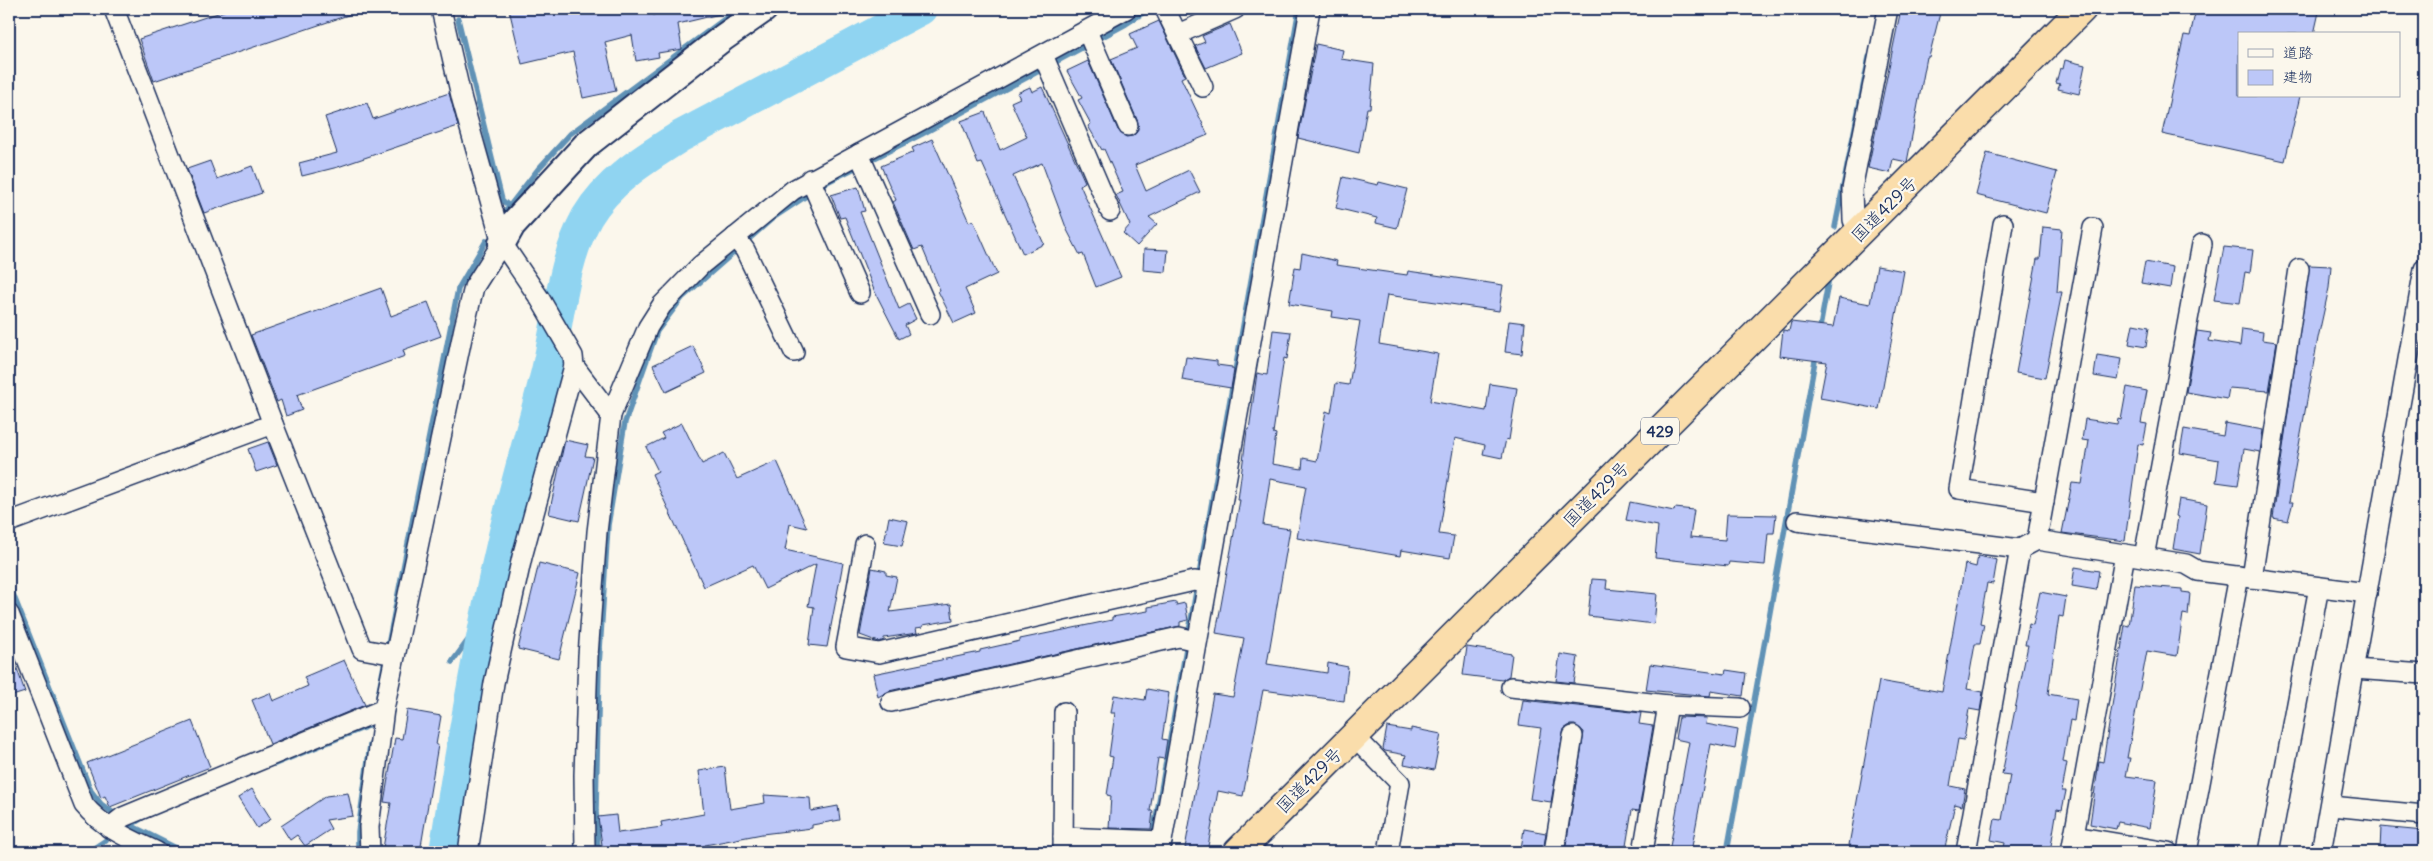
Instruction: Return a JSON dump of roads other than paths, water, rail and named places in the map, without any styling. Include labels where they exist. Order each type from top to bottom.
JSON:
[{"type":"highway","name":"国道429号","points":[[1238,852],[1860,233],[2082,9]]},
{"type":"street","points":[[114,9],[273,424],[362,649],[388,654]]},
{"type":"street","points":[[441,9],[462,100],[502,242],[540,299],[573,361],[611,415]]},
{"type":"street","points":[[370,852],[368,827],[378,712],[388,654],[474,287],[512,225],[587,144],[724,37],[764,9]]},
{"type":"street","points":[[585,852],[584,765],[591,596],[611,415],[648,327],[662,306],[701,265],[740,243],[792,190],[814,187],[1046,63],[1090,38],[1126,9]]},
{"type":"street","points":[[1165,9],[1203,86]]},
{"type":"street","points":[[1178,34],[1235,9]]},
{"type":"street","points":[[1064,712],[1063,844],[1157,843],[1201,582],[1310,9]]},
{"type":"street","points":[[1860,233],[1854,220],[1852,189],[1888,9]]},
{"type":"street","points":[[1090,38],[1128,126]]},
{"type":"street","points":[[1046,63],[1110,211]]},
{"type":"street","points":[[861,161],[930,314]]},
{"type":"street","points":[[814,187],[860,293]]},
{"type":"street","points":[[2003,224],[1959,489],[2044,502]]},
{"type":"street","points":[[2037,540],[2093,228]]},
{"type":"street","points":[[740,243],[794,352]]},
{"type":"street","points":[[2144,557],[2202,244]]},
{"type":"street","points":[[2187,852],[2246,577],[2299,269]]},
{"type":"street","points":[[2321,852],[2331,806],[2424,269]]},
{"type":"street","points":[[468,852],[494,683],[522,557],[573,361]]},
{"type":"street","points":[[9,522],[273,424]]},
{"type":"street","points":[[1797,521],[2020,549],[2037,540],[2186,564],[2198,570],[2367,593]]},
{"type":"street","points":[[865,544],[846,647],[879,654],[1201,582]]},
{"type":"street","points":[[1966,852],[2020,549]]},
{"type":"street","points":[[2125,554],[2073,844],[2168,852]]},
{"type":"street","points":[[2270,852],[2319,586]]},
{"type":"street","points":[[9,614],[84,805],[96,819],[116,822],[157,852]]},
{"type":"street","points":[[892,702],[1179,637],[1191,640]]},
{"type":"street","points":[[2354,669],[2424,674]]},
{"type":"street","points":[[1511,687],[1668,705],[1740,708]]},
{"type":"street","points":[[1643,852],[1668,705]]},
{"type":"street","points":[[116,822],[378,712]]},
{"type":"street","points":[[1354,735],[1400,783],[1388,852]]},
{"type":"street","points":[[1554,852],[1573,736]]},
{"type":"street","points":[[2331,806],[2424,815]]},
{"type":"waterway","points":[[505,212],[539,168],[570,134],[738,9]]},
{"type":"waterway","points":[[445,852],[470,698],[493,583],[550,359],[561,296],[571,256],[587,217],[617,181],[641,162],[681,136],[921,9]]},
{"type":"waterway","points":[[598,852],[596,811],[599,665],[608,525],[625,422],[657,331],[682,298],[773,218],[829,181],[922,134],[1126,24],[1149,9]]},
{"type":"waterway","points":[[1150,852],[1299,9]]},
{"type":"waterway","points":[[458,19],[502,200],[509,206]]},
{"type":"waterway","points":[[1835,227],[1869,57]]},
{"type":"waterway","points":[[378,696],[458,289],[486,241]]},
{"type":"waterway","points":[[1819,333],[1828,283]]},
{"type":"waterway","points":[[1727,852],[1816,355]]},
{"type":"waterway","points":[[9,584],[91,791],[101,804],[119,817]]},
{"type":"waterway","points":[[452,662],[468,640],[482,638]]},
{"type":"waterway","points":[[275,764],[373,724],[374,717]]},
{"type":"waterway","points":[[358,852],[358,832],[370,745]]},
{"type":"waterway","points":[[128,827],[141,819]]},
{"type":"waterway","points":[[128,824],[184,852]]},
{"type":"waterway","points":[[88,852],[106,840]]}]
